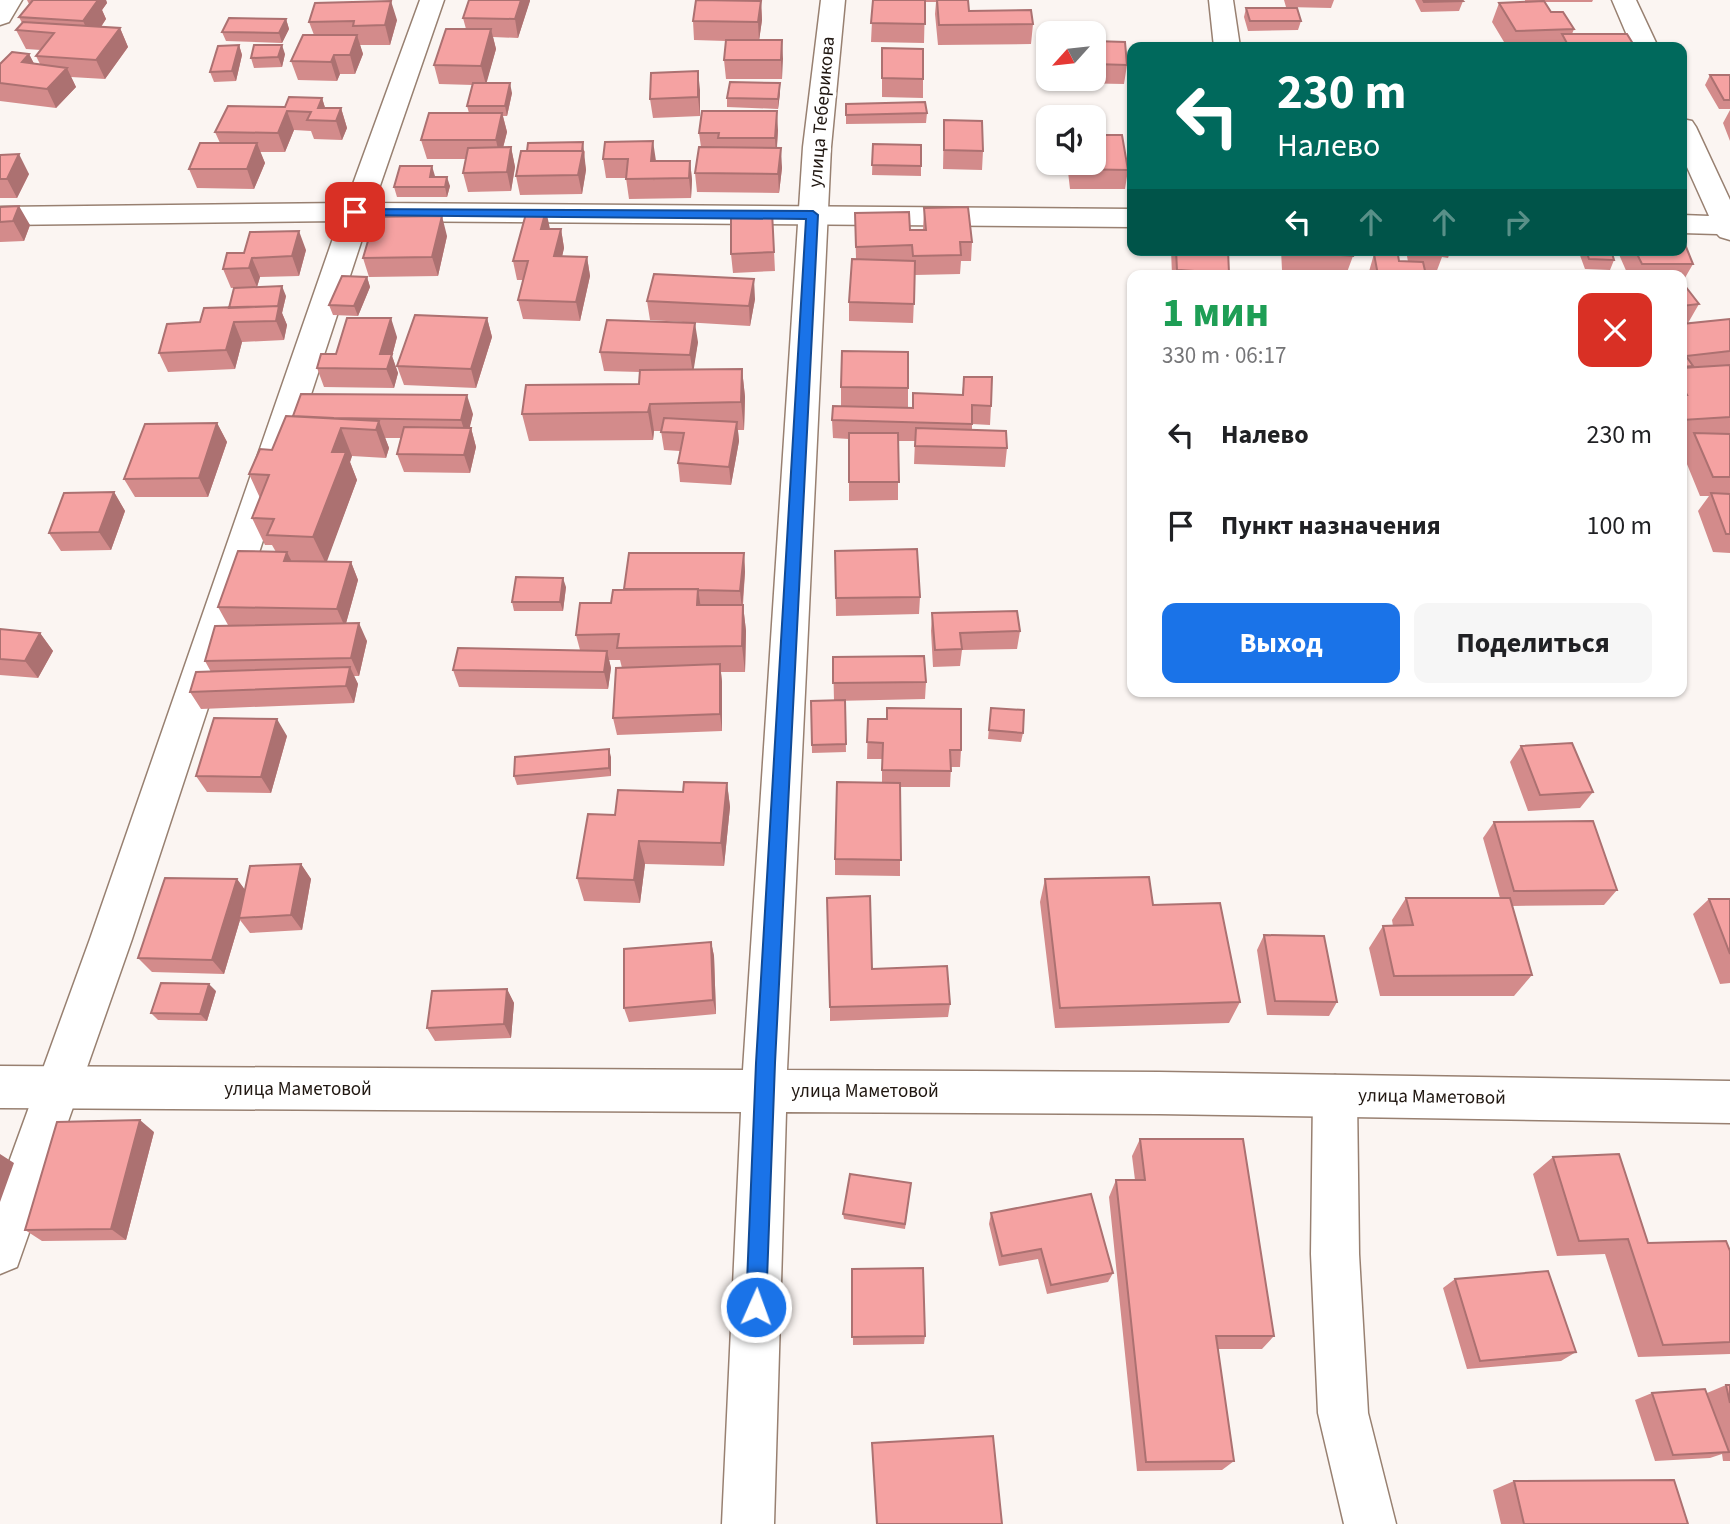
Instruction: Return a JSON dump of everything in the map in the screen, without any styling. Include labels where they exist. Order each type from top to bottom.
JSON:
[{"type":"street","points":[[0,17],[10,0]]},
{"type":"street","points":[[0,1250],[61,1088],[355,212],[432,0]]},
{"type":"street","name":"улица Теберикова","points":[[748,1524],[764,1090],[817,147],[833,0]]},
{"type":"street","points":[[1221,0],[1226,42]]},
{"type":"street","points":[[1624,0],[1643,42]]},
{"type":"street","points":[[1687,138],[1729,227],[1687,224]]},
{"type":"street","points":[[0,216],[355,212],[1127,218]]},
{"type":"street","name":"улица Маметовой","points":[[0,1087],[764,1090],[1730,1102]]},
{"type":"street","points":[[1335,1096],[1335,1254],[1343,1413],[1370,1524]]},
{"type":"building","points":[[33,0],[98,0],[83,21],[19,17]]},
{"type":"building","points":[[469,0],[521,0],[515,19],[463,18]]},
{"type":"building","points":[[696,0],[761,1],[758,22],[693,21]]},
{"type":"building","points":[[873,0],[925,0],[925,24],[871,23]]},
{"type":"building","points":[[937,0],[968,0],[969,11],[1031,10],[1033,24],[939,25]]},
{"type":"building","points":[[1423,0],[1462,0],[1463,1],[1424,2]]},
{"type":"building","points":[[391,1],[385,25],[353,26],[354,21],[309,22],[315,3]]},
{"type":"building","points":[[1544,1],[1551,12],[1563,12],[1574,29],[1516,31],[1499,3]]},
{"type":"building","points":[[1246,8],[1297,8],[1301,21],[1250,21]]},
{"type":"building","points":[[229,18],[286,19],[279,33],[222,32]]},
{"type":"building","points":[[23,22],[120,28],[96,60],[36,56],[54,33],[16,30]]},
{"type":"building","points":[[446,29],[491,29],[481,66],[434,65]]},
{"type":"building","points":[[1562,34],[1627,34],[1632,42],[1566,42]]},
{"type":"building","points":[[303,35],[357,35],[350,55],[334,55],[331,62],[291,61]]},
{"type":"building","points":[[726,40],[782,40],[781,60],[724,60]]},
{"type":"building","points":[[1106,41],[1125,42],[1127,65],[1106,64]]},
{"type":"building","points":[[239,45],[232,71],[210,72],[218,46]]},
{"type":"building","points":[[254,45],[282,45],[278,57],[251,58]]},
{"type":"building","points":[[882,48],[923,49],[923,79],[882,78]]},
{"type":"building","points":[[12,52],[29,54],[22,62],[67,68],[47,89],[0,83],[0,64]]},
{"type":"building","points":[[698,71],[698,97],[650,99],[651,73]]},
{"type":"building","points":[[1710,75],[1730,75],[1730,100],[1724,100]]},
{"type":"building","points":[[730,82],[780,83],[778,99],[727,98]]},
{"type":"building","points":[[473,83],[510,83],[505,106],[467,106]]},
{"type":"building","points":[[289,97],[322,98],[318,108],[341,108],[336,121],[307,120],[311,112],[287,111],[278,133],[215,132],[228,106],[285,107]]},
{"type":"building","points":[[925,102],[927,113],[846,115],[846,104]]},
{"type":"building","points":[[702,111],[777,111],[775,138],[718,138],[719,133],[699,133]]},
{"type":"building","points":[[429,113],[502,113],[496,140],[421,140]]},
{"type":"building","points":[[944,120],[982,121],[983,151],[944,150]]},
{"type":"building","points":[[1106,135],[1122,135],[1127,170],[1106,170]]},
{"type":"building","points":[[653,141],[651,161],[690,161],[689,178],[626,179],[628,159],[603,159],[605,142]]},
{"type":"building","points":[[583,142],[582,151],[527,151],[528,143]]},
{"type":"building","points":[[200,143],[257,143],[247,169],[189,169]]},
{"type":"building","points":[[873,144],[921,145],[921,166],[872,165]]},
{"type":"building","points":[[511,147],[507,172],[463,173],[468,148]]},
{"type":"building","points":[[699,147],[781,148],[778,174],[695,173]]},
{"type":"building","points":[[521,151],[583,151],[578,175],[516,176]]},
{"type":"building","points":[[19,154],[7,179],[0,179],[0,155]]},
{"type":"building","points":[[400,166],[432,166],[430,177],[447,177],[445,187],[394,187]]},
{"type":"building","points":[[19,206],[13,221],[0,222],[0,207]]},
{"type":"building","points":[[968,207],[972,242],[960,242],[961,255],[913,256],[912,245],[856,247],[855,213],[909,212],[910,230],[926,230],[924,208]]},
{"type":"building","points":[[527,210],[546,210],[541,229],[561,229],[554,256],[587,257],[576,302],[518,300],[528,261],[513,261]]},
{"type":"building","points":[[772,211],[774,252],[731,254],[731,213]]},
{"type":"building","points":[[442,216],[432,257],[363,258],[375,217]]},
{"type":"building","points":[[299,231],[292,256],[252,258],[249,268],[223,269],[227,253],[244,253],[250,232]]},
{"type":"building","points":[[1687,249],[1693,264],[1642,264],[1638,256],[1687,256]]},
{"type":"building","points":[[1176,256],[1228,256],[1229,270],[1177,270]]},
{"type":"building","points":[[1374,256],[1398,256],[1399,261],[1423,262],[1425,270],[1377,270]]},
{"type":"building","points":[[1588,256],[1613,256],[1614,260],[1589,259]]},
{"type":"building","points":[[852,259],[915,261],[914,304],[849,302]]},
{"type":"building","points":[[654,274],[754,279],[749,306],[647,301]]},
{"type":"building","points":[[342,276],[367,277],[354,306],[329,305]]},
{"type":"building","points":[[282,286],[278,306],[229,308],[234,288]]},
{"type":"building","points":[[1687,288],[1699,304],[1687,305]]},
{"type":"building","points":[[279,306],[276,321],[234,322],[226,350],[159,353],[167,324],[200,322],[204,308]]},
{"type":"building","points":[[415,315],[487,318],[471,369],[397,366]]},
{"type":"building","points":[[347,318],[391,318],[380,354],[392,354],[387,369],[317,368],[321,354],[336,354]]},
{"type":"building","points":[[1730,319],[1730,351],[1687,356],[1687,323]]},
{"type":"building","points":[[607,320],[695,323],[690,355],[600,352]]},
{"type":"building","points":[[842,351],[908,352],[908,388],[841,387]]},
{"type":"building","points":[[1730,365],[1730,417],[1687,420],[1687,368]]},
{"type":"building","points":[[742,369],[741,402],[650,404],[648,412],[522,414],[526,385],[639,384],[640,370]]},
{"type":"building","points":[[964,377],[992,377],[991,406],[972,405],[972,424],[832,420],[833,406],[913,408],[913,393],[963,395]]},
{"type":"building","points":[[301,394],[467,395],[461,420],[293,416]]},
{"type":"building","points":[[286,416],[379,421],[376,430],[341,428],[332,452],[346,452],[313,537],[267,535],[274,519],[252,518],[269,475],[249,474],[260,449],[272,450]]},
{"type":"building","points":[[664,418],[737,422],[729,467],[678,463],[684,433],[661,432]]},
{"type":"building","points":[[217,423],[199,478],[124,479],[145,424]]},
{"type":"building","points":[[404,427],[471,428],[464,455],[397,454]]},
{"type":"building","points":[[916,428],[1006,431],[1007,448],[915,446]]},
{"type":"building","points":[[849,433],[898,433],[899,482],[849,482]]},
{"type":"building","points":[[1694,433],[1730,434],[1730,477],[1713,477]]},
{"type":"building","points":[[114,492],[99,532],[49,533],[64,493]]},
{"type":"building","points":[[1711,493],[1730,494],[1730,534],[1726,534]]},
{"type":"building","points":[[917,549],[920,597],[836,598],[835,551]]},
{"type":"building","points":[[238,551],[287,552],[284,561],[351,562],[337,609],[218,607]]},
{"type":"building","points":[[629,553],[744,553],[740,591],[624,589]]},
{"type":"building","points":[[516,577],[563,578],[560,602],[512,602]]},
{"type":"building","points":[[698,589],[697,605],[743,605],[742,646],[617,648],[619,634],[576,635],[580,603],[611,603],[613,590]]},
{"type":"building","points":[[1017,611],[1020,631],[960,633],[962,649],[935,650],[932,613]]},
{"type":"building","points":[[359,623],[351,658],[205,661],[215,626]]},
{"type":"building","points":[[0,629],[40,633],[25,661],[0,659]]},
{"type":"building","points":[[458,648],[607,651],[604,672],[453,670]]},
{"type":"building","points":[[924,656],[926,682],[833,683],[833,657]]},
{"type":"building","points":[[720,664],[720,714],[613,718],[616,668]]},
{"type":"building","points":[[350,667],[346,686],[190,692],[196,672]]},
{"type":"building","points":[[845,700],[846,744],[812,745],[811,701]]},
{"type":"building","points":[[887,708],[961,709],[961,750],[950,750],[951,771],[882,770],[883,743],[867,742],[868,719],[887,719]]},
{"type":"building","points":[[991,708],[1024,710],[1023,733],[989,730]]},
{"type":"building","points":[[214,718],[277,719],[261,777],[196,776]]},
{"type":"building","points":[[1572,743],[1593,792],[1540,795],[1521,746]]},
{"type":"building","points":[[609,749],[609,768],[514,776],[515,757]]},
{"type":"building","points":[[684,782],[727,783],[721,843],[639,841],[634,880],[577,878],[588,814],[615,815],[618,790],[683,792]]},
{"type":"building","points":[[837,782],[900,783],[901,860],[835,859]]},
{"type":"building","points":[[1593,821],[1617,890],[1514,891],[1494,822]]},
{"type":"building","points":[[301,864],[291,915],[239,918],[250,866]]},
{"type":"building","points":[[1149,877],[1153,905],[1220,903],[1240,1002],[1060,1008],[1045,879]]},
{"type":"building","points":[[165,878],[237,879],[212,960],[138,958]]},
{"type":"building","points":[[870,896],[872,969],[947,966],[950,1004],[830,1007],[827,898]]},
{"type":"building","points":[[1406,898],[1510,898],[1532,975],[1394,976],[1383,926],[1413,925]]},
{"type":"building","points":[[1709,899],[1730,899],[1730,954]]},
{"type":"building","points":[[1264,935],[1324,936],[1337,1002],[1275,1001]]},
{"type":"building","points":[[711,942],[713,1000],[624,1008],[624,949]]},
{"type":"building","points":[[161,983],[209,984],[200,1014],[151,1013]]},
{"type":"building","points":[[507,989],[504,1024],[427,1028],[432,991]]},
{"type":"building","points":[[140,1120],[111,1229],[25,1230],[57,1122]]},
{"type":"building","points":[[1140,1139],[1243,1139],[1274,1336],[1216,1336],[1234,1461],[1146,1462],[1116,1180],[1145,1180]]},
{"type":"building","points":[[1619,1154],[1648,1243],[1726,1241],[1730,1251],[1730,1342],[1663,1345],[1628,1239],[1579,1241],[1553,1157]]},
{"type":"building","points":[[850,1174],[911,1183],[905,1224],[843,1214]]},
{"type":"building","points":[[1091,1194],[1113,1273],[1051,1285],[1041,1249],[1002,1256],[991,1213]]},
{"type":"building","points":[[923,1268],[925,1336],[852,1337],[852,1269]]},
{"type":"building","points":[[1548,1271],[1576,1352],[1480,1361],[1455,1279]]},
{"type":"building","points":[[1726,1385],[1730,1385],[1730,1403]]},
{"type":"building","points":[[1705,1389],[1729,1452],[1673,1455],[1652,1393]]},
{"type":"building","points":[[993,1436],[1002,1524],[877,1524],[872,1443]]},
{"type":"building","points":[[1674,1480],[1688,1524],[1524,1524],[1514,1481]]},
{"type":"route","points":[[355,212],[813,215],[765,1063],[756,1307]]}]
